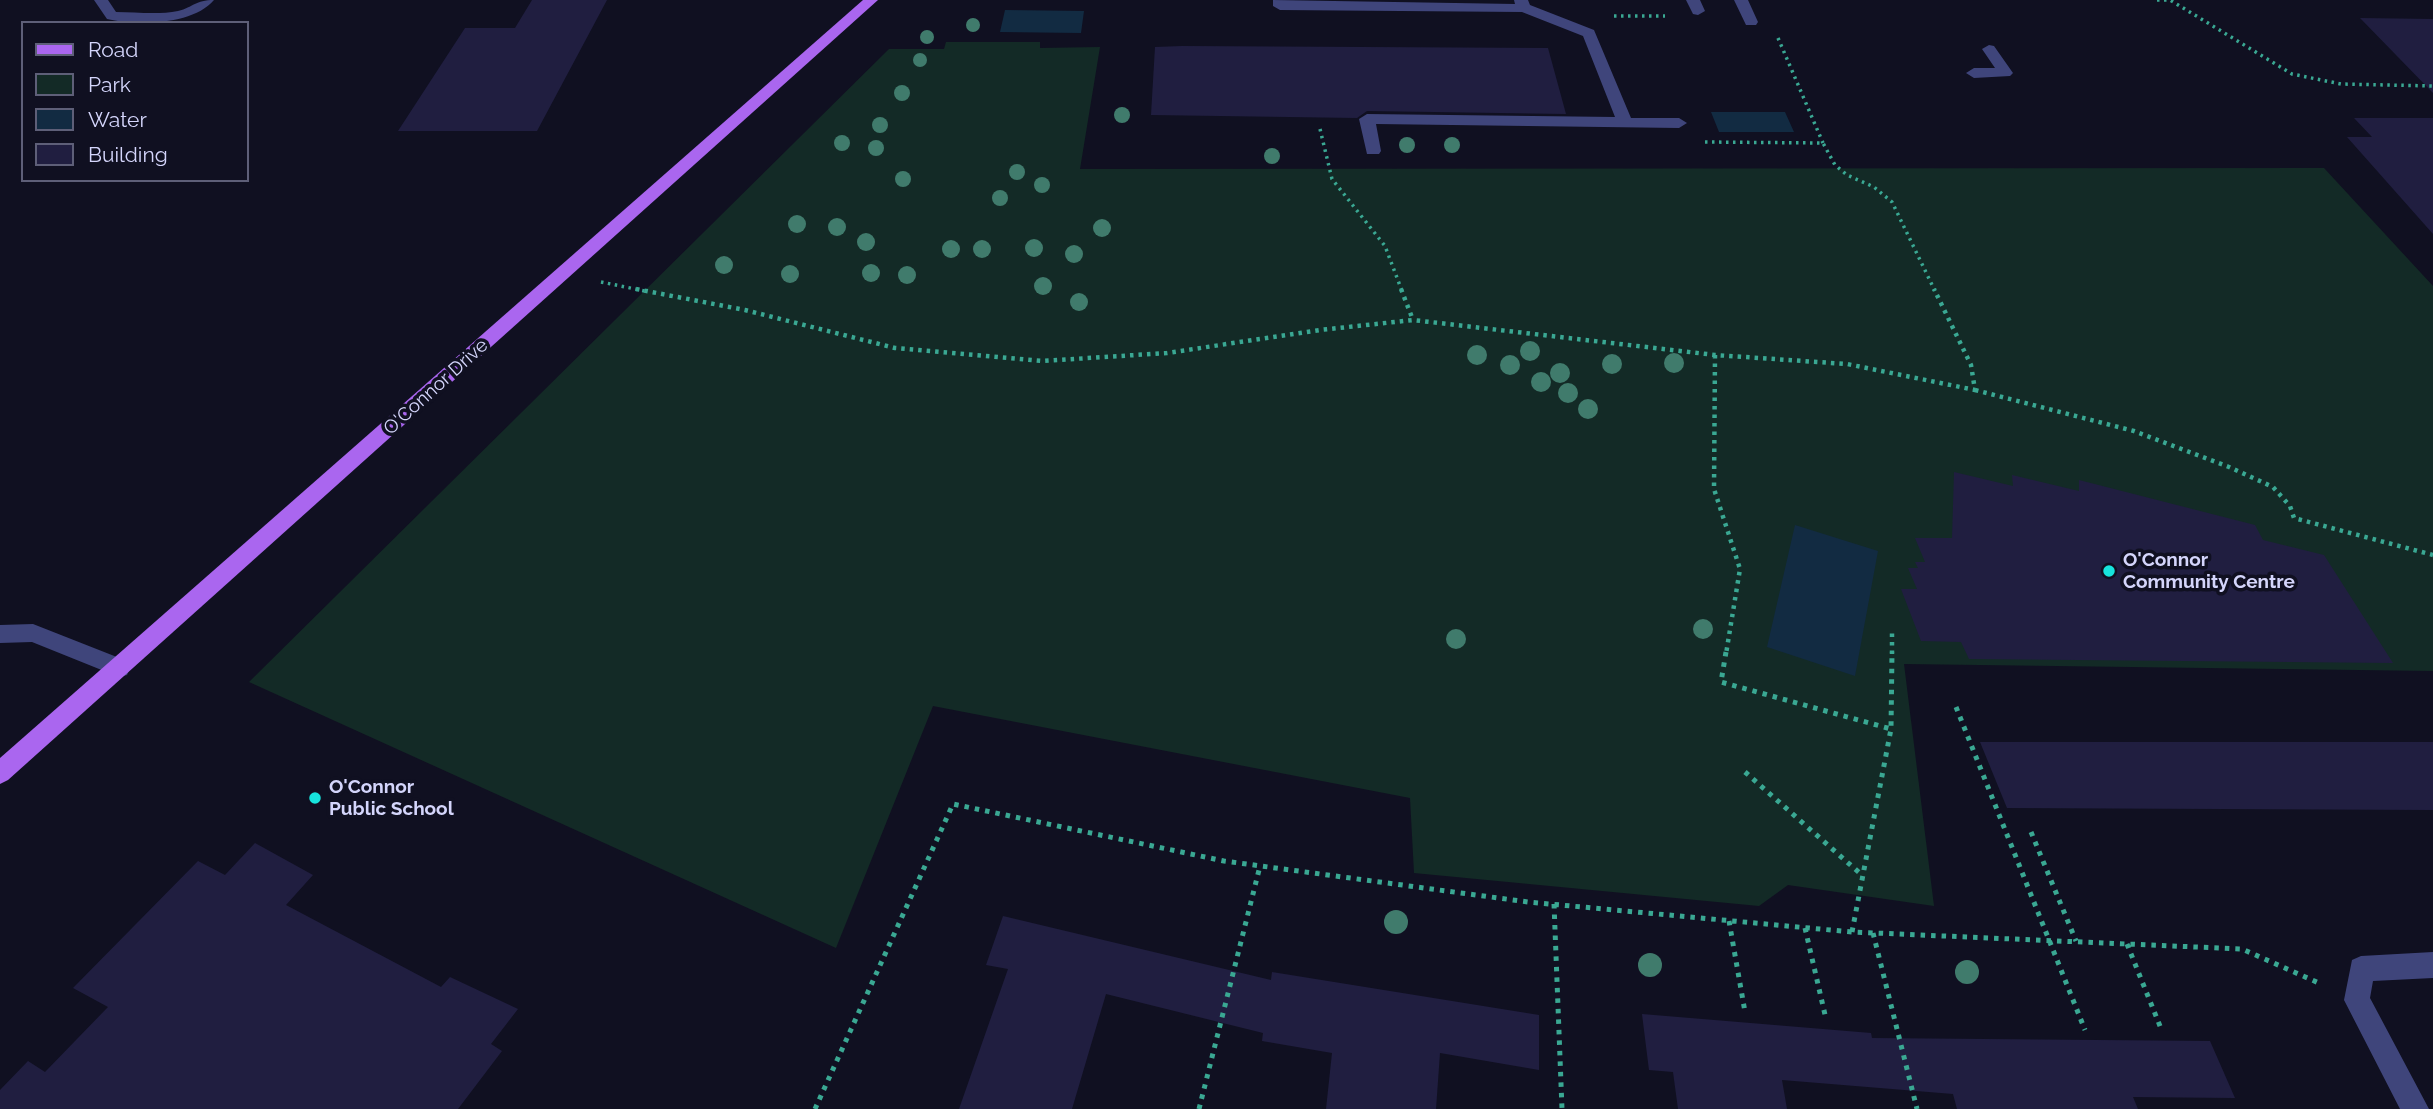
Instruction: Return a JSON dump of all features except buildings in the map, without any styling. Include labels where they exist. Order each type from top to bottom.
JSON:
[{"type":"main road","name":"O'Connor Drive","points":[[0,773],[872,0]]},
{"type":"street","points":[[101,0],[112,16],[173,16],[200,8],[207,0]]},
{"type":"street","points":[[1280,0],[1280,6],[1522,4],[1589,33],[1625,122]]},
{"type":"street","points":[[1741,0],[1751,22]]},
{"type":"street","points":[[1974,73],[2005,73],[1989,49]]},
{"type":"street","points":[[1373,151],[1367,119],[1679,123]]},
{"type":"street","points":[[0,634],[33,633],[119,668]]},
{"type":"street","points":[[2415,1109],[2357,1000],[2361,969],[2433,965]]},
{"type":"path","points":[[2157,0],[2170,0],[2292,74],[2341,84],[2433,86]]},
{"type":"path","points":[[1575,28],[1589,20],[1607,16],[1668,16]]},
{"type":"path","points":[[1788,62],[1790,72],[1835,165],[1847,175],[1874,187],[1892,202],[1971,365],[1975,390]]},
{"type":"path","points":[[1320,129],[1332,179],[1349,197],[1385,246],[1413,320]]},
{"type":"path","points":[[1698,142],[1823,143]]},
{"type":"path","points":[[563,274],[745,310],[895,348],[1042,361],[1167,353],[1320,330],[1413,320],[1715,355],[1847,365],[1975,390],[2134,431],[2273,487],[2291,506],[2294,519],[2433,555]]},
{"type":"path","points":[[1715,355],[1714,489],[1740,569],[1721,682],[1891,729]]},
{"type":"path","points":[[1852,932],[1891,729],[1892,630]]},
{"type":"path","points":[[1956,707],[2085,1030]]},
{"type":"path","points":[[1745,772],[1863,876]]},
{"type":"path","points":[[815,1109],[953,804],[1224,861],[1554,904],[1852,932],[2242,948],[2357,1000]]},
{"type":"path","points":[[2031,832],[2076,941]]},
{"type":"path","points":[[1199,1109],[1261,866]]},
{"type":"path","points":[[1554,904],[1562,1109]]},
{"type":"path","points":[[1729,921],[1745,1012]]},
{"type":"path","points":[[1805,928],[1826,1019]]},
{"type":"path","points":[[1873,933],[1917,1109]]},
{"type":"path","points":[[2127,944],[2162,1031]]},
{"type":"green space","points":[[946,42],[1040,42],[1040,48],[1100,47],[1080,169],[2324,168],[2433,286],[2433,671],[1904,664],[1934,906],[1788,885],[1759,906],[1414,873],[1410,798],[933,706],[836,948],[249,682],[889,49],[944,49]]},
{"type":"water","points":[[1005,10],[1084,11],[1081,33],[1000,32]]},
{"type":"water","points":[[1711,112],[1785,112],[1794,132],[1719,132]]},
{"type":"water","points":[[1795,525],[1878,551],[1855,676],[1767,647]]},
{"type":"place","name":"O'Connor Community Centre","points":[[2109,571]]},
{"type":"place","name":"O'Connor Public School","points":[[315,798]]}]
